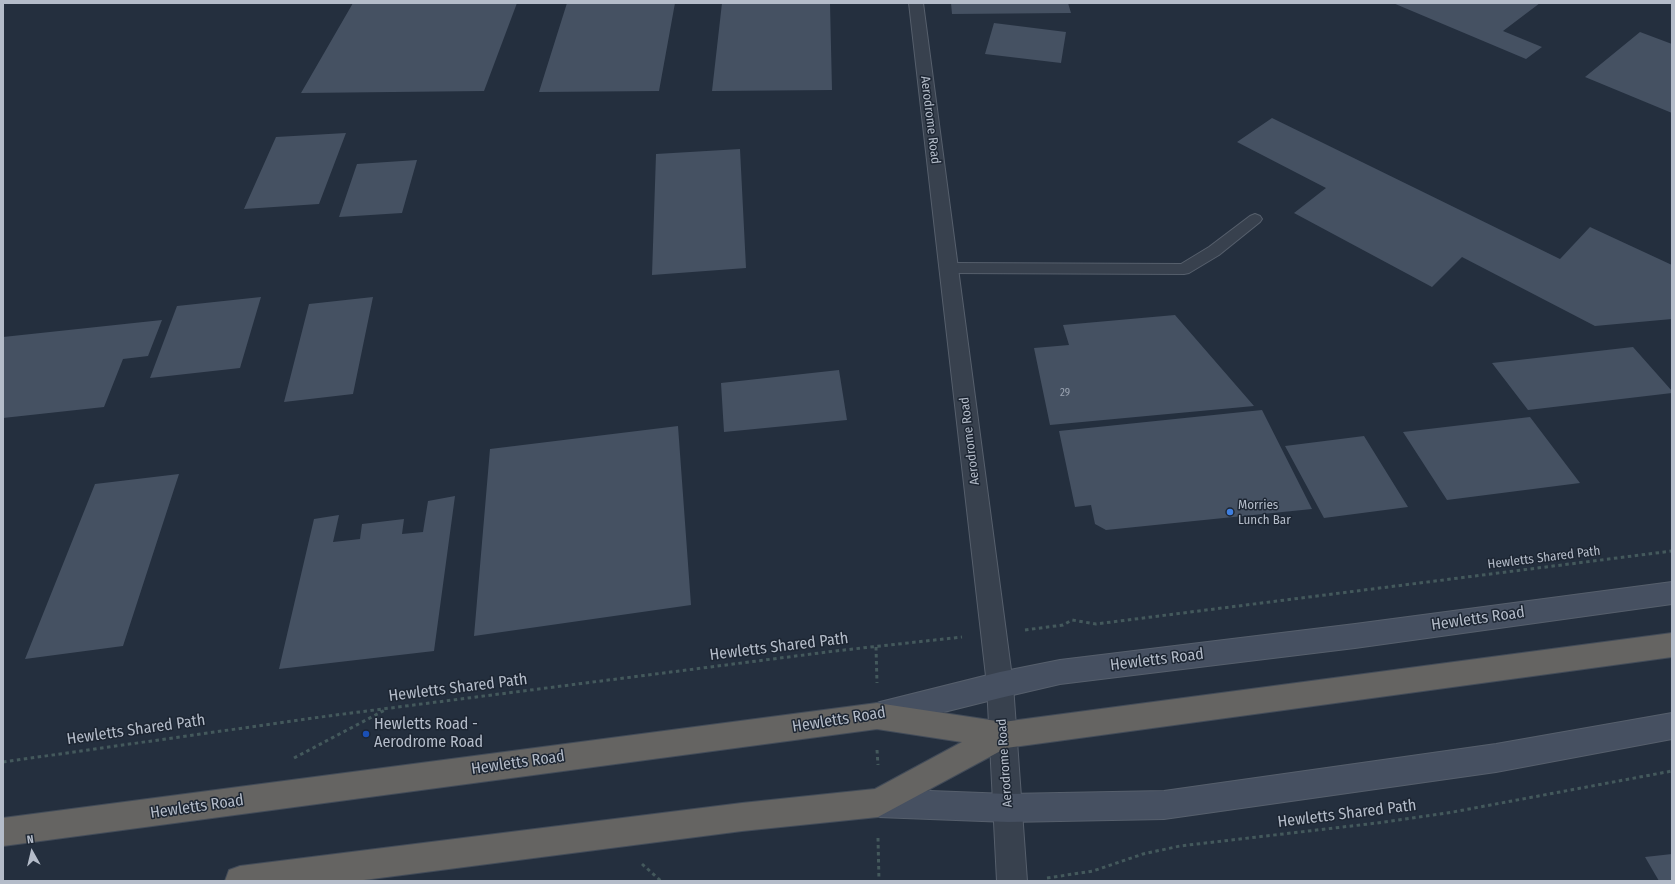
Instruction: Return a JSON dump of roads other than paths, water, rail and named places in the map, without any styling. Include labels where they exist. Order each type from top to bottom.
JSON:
[{"type":"highway","points":[[877,716],[1003,735],[1672,645]]},
{"type":"highway","name":"Hewletts Road","points":[[3,832],[877,716]]},
{"type":"highway","points":[[240,881],[742,817],[878,803],[1003,735]]},
{"type":"main road","name":"Hewletts Road","points":[[877,716],[1000,685],[1060,672],[1355,636],[1672,593]]},
{"type":"main road","points":[[878,803],[1008,808],[1164,805],[1496,758],[1672,726]]},
{"type":"street","name":"Aerodrome Road","points":[[916,3],[950,268],[1000,685],[1012,881]]},
{"type":"lane","points":[[950,268],[1184,268],[1214,251],[1255,219]]},
{"type":"place","name":"Morries Lunch Bar","points":[[1230,512]]},
{"type":"place","name":"Hewletts Road - Aerodrome Road","points":[[366,734]]}]
